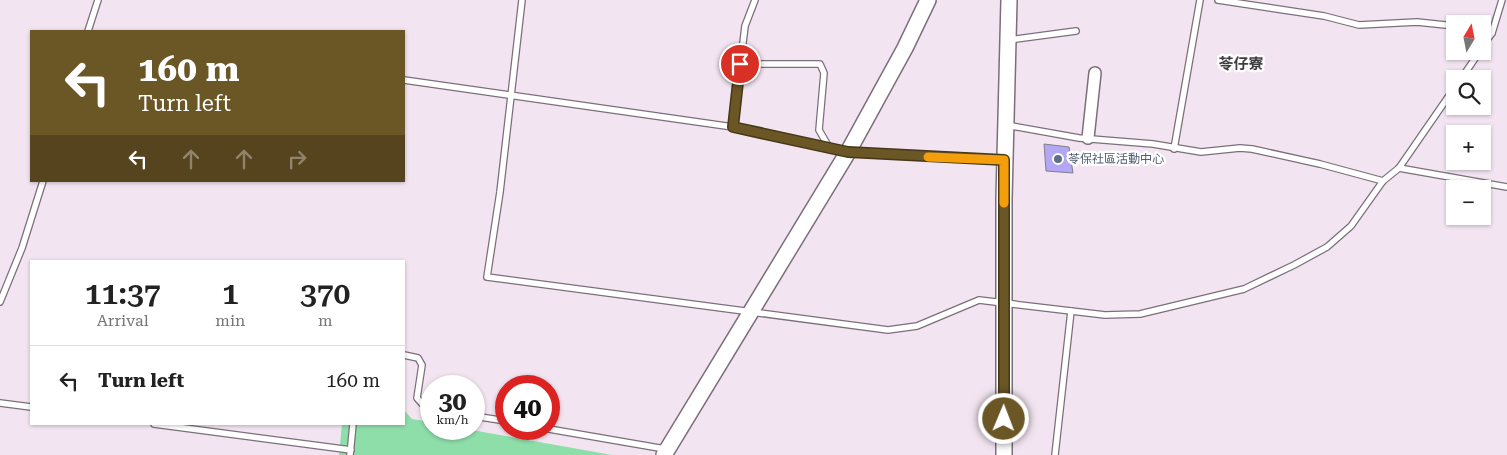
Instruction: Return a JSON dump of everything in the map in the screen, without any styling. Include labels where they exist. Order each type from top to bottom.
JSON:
[{"type":"street","points":[[665,452],[848,152],[928,0]]},
{"type":"street","points":[[1004,455],[1004,160],[1009,0]]},
{"type":"street","points":[[1088,138],[1095,74]]},
{"type":"lane","points":[[88,30],[98,0]]},
{"type":"lane","points":[[522,0],[500,192],[487,277],[888,330],[917,326],[979,300],[1105,315],[1140,314],[1244,288],[1294,266],[1327,246],[1350,226],[1383,181],[1399,168],[1446,100]]},
{"type":"lane","points":[[733,127],[745,26],[755,0]]},
{"type":"lane","points":[[1174,149],[1200,0]]},
{"type":"lane","points":[[1218,0],[1324,16],[1360,25],[1417,22],[1446,25]]},
{"type":"lane","points":[[1492,33],[1502,0]]},
{"type":"lane","points":[[1007,40],[1076,31]]},
{"type":"lane","points":[[740,64],[820,64],[824,73],[819,130],[830,149]]},
{"type":"lane","points":[[405,80],[733,127],[848,152],[1004,160]]},
{"type":"lane","points":[[1006,125],[1088,138],[1153,144],[1201,152],[1240,148],[1252,149],[1320,164],[1383,181]]},
{"type":"lane","points":[[1399,168],[1507,187]]},
{"type":"lane","points":[[0,302],[22,248],[43,182]]},
{"type":"lane","points":[[1055,455],[1071,311]]},
{"type":"lane","points":[[405,355],[418,358],[422,365],[420,375]]},
{"type":"lane","points":[[420,378],[417,398],[420,401]]},
{"type":"lane","points":[[0,403],[30,407]]},
{"type":"lane","points":[[161,425],[351,453],[353,425]]},
{"type":"lane","points":[[560,431],[665,452]]},
{"type":"green space","points":[[405,411],[412,419],[420,420],[420,440],[485,440],[485,432],[495,434],[495,440],[528,440],[612,455],[339,455],[342,425],[405,425]]},
{"type":"building","name":"苓保社區活動中心","points":[[1044,144],[1069,147],[1073,173],[1046,171]]},
{"type":"slow traffic","points":[[928,157],[1004,160],[1004,203]]},
{"type":"place","name":"苓保社區活動中心","points":[[1058,159]]},
{"type":"district","name":"苓仔寮","points":[[1241,64]]},
{"type":"route","points":[[740,64],[733,127],[848,152],[1004,160],[1004,419]]}]
